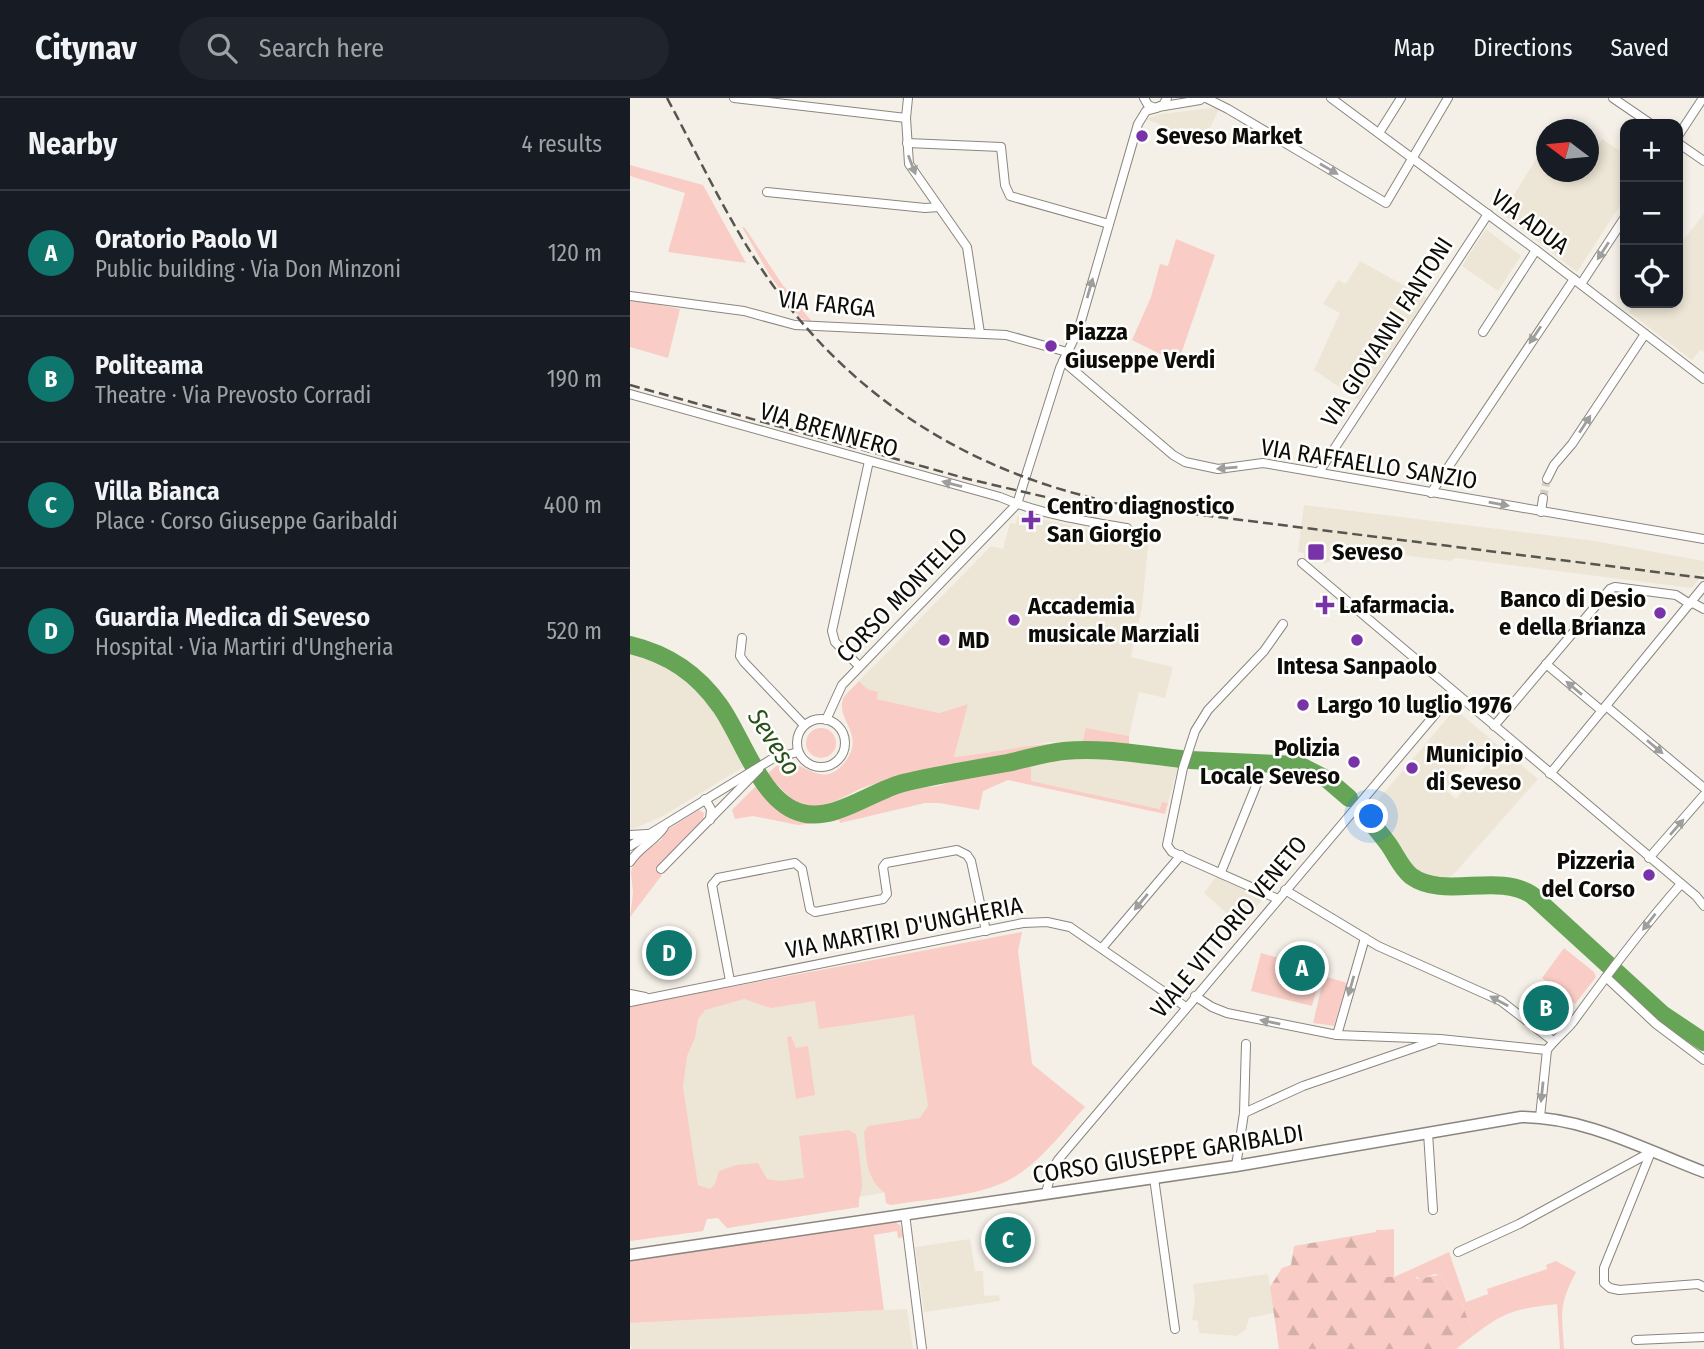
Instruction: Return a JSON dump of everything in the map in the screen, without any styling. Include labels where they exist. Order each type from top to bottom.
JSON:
[{"type":"main road","name":"CORSO GIUSEPPE GARIBALDI","points":[[630,1255],[1236,1166],[1508,1118],[1540,1117],[1570,1122],[1603,1132],[1704,1172]]},
{"type":"street","points":[[733,98],[906,118]]},
{"type":"street","points":[[908,98],[906,118],[909,164],[967,247],[980,333],[1012,336],[1067,352]]},
{"type":"street","points":[[1144,98],[1149,106],[1158,107],[1165,103],[1167,98]]},
{"type":"street","points":[[1196,98],[1207,98],[1387,203],[1448,98]]},
{"type":"street","points":[[1017,504],[1063,361],[1077,332],[1138,124],[1146,111],[1207,98]]},
{"type":"street","name":"VIA ADUA","points":[[1331,98],[1704,379]]},
{"type":"street","points":[[1379,133],[1401,98]]},
{"type":"street","points":[[1613,98],[1644,119]]},
{"type":"street","points":[[1683,128],[1703,98]]},
{"type":"street","points":[[907,142],[1001,146],[1005,186],[1010,196],[1109,224]]},
{"type":"street","points":[[1683,146],[1704,161]]},
{"type":"street","points":[[767,192],[925,208],[939,207]]},
{"type":"street","name":"VIA GIOVANNI FANTONI","points":[[1318,472],[1488,214]]},
{"type":"street","points":[[1431,493],[1620,224]]},
{"type":"street","points":[[1483,332],[1536,250]]},
{"type":"street","name":"VIA FARGA","points":[[630,296],[744,311],[795,325],[980,333]]},
{"type":"street","points":[[1547,480],[1554,465],[1572,444],[1645,334]]},
{"type":"street","name":"VIA RAFFAELLO SANZIO","points":[[1063,361],[1172,454],[1185,462],[1227,470],[1257,463],[1318,472],[1704,539]]},
{"type":"street","name":"VIA BRENNERO","points":[[630,394],[1017,504],[1087,522],[1127,528]]},
{"type":"street","points":[[859,666],[835,642],[832,631],[869,461]]},
{"type":"street","points":[[1541,512],[1543,498]]},
{"type":"street","name":"CORSO MONTELLO","points":[[826,720],[837,692],[859,666],[1017,504]]},
{"type":"street","points":[[1302,563],[1704,906]]},
{"type":"street","points":[[1550,774],[1704,586]]},
{"type":"street","points":[[1494,726],[1611,588],[1676,595],[1704,610]]},
{"type":"street","points":[[1278,899],[1169,850],[1167,845],[1183,768],[1195,731],[1208,710],[1264,651],[1283,624]]},
{"type":"street","points":[[742,638],[740,656],[744,663],[804,725]]},
{"type":"street","points":[[1546,664],[1704,788]]},
{"type":"street","name":"VIALE VITTORIO VENETO","points":[[1046,1194],[1052,1170],[1058,1160],[1454,692]]},
{"type":"street","points":[[815,720],[826,720],[836,725],[843,734],[845,746],[841,757],[832,764],[821,767],[805,761],[798,752],[798,735],[804,725],[815,720]]},
{"type":"street","points":[[661,869],[761,766],[798,752]]},
{"type":"street","points":[[630,846],[705,799],[750,776]]},
{"type":"street","points":[[1221,872],[1258,781]]},
{"type":"street","points":[[1649,858],[1704,795]]},
{"type":"street","points":[[705,799],[711,809],[710,821]]},
{"type":"street","points":[[630,862],[636,852],[656,839],[669,822]]},
{"type":"street","points":[[630,835],[656,830]]},
{"type":"street","points":[[730,981],[712,886],[718,878],[794,863],[802,869],[810,909],[816,912],[883,899],[887,894],[883,867],[886,863],[957,850],[971,861],[986,931]]},
{"type":"street","points":[[1102,948],[1181,855]]},
{"type":"street","points":[[1540,1117],[1547,1050],[1567,1029],[1681,884]]},
{"type":"street","points":[[1285,890],[1365,938],[1418,965],[1501,1001],[1524,1016],[1553,1041]]},
{"type":"street","name":"VIA MARTIRI D'UNGHERIA","points":[[630,1002],[986,931],[1047,922],[1070,927],[1185,1007]]},
{"type":"street","points":[[1337,1035],[1365,938]]},
{"type":"street","points":[[1607,975],[1656,1024],[1704,1060]]},
{"type":"street","name":"VIA MARTIRI D'UNGHERIA","points":[[630,994],[648,997]]},
{"type":"street","points":[[1195,996],[1227,1013],[1337,1035],[1440,1038],[1547,1050]]},
{"type":"street","points":[[1244,1113],[1303,1087],[1440,1038]]},
{"type":"street","points":[[1236,1166],[1244,1113],[1246,1044]]},
{"type":"street","points":[[1428,1133],[1433,1210]]},
{"type":"street","points":[[1458,1252],[1519,1224],[1651,1152]]},
{"type":"street","points":[[1651,1152],[1605,1268],[1604,1283],[1609,1288],[1619,1290],[1697,1284],[1704,1287]]},
{"type":"street","points":[[1154,1178],[1175,1329]]},
{"type":"street","points":[[905,1214],[922,1349]]},
{"type":"street","points":[[1636,1340],[1704,1337]]},
{"type":"shaded area","points":[[1219,109],[1207,134],[1202,132],[1198,139],[1145,119],[1161,114]]},
{"type":"shaded area","points":[[1602,139],[1620,151],[1620,206],[1577,272],[1502,214],[1536,159],[1536,182],[1599,182],[1599,144]]},
{"type":"shaded area","points":[[1704,214],[1704,352],[1700,350],[1692,360],[1629,312],[1632,308],[1683,308],[1683,241]]},
{"type":"shaded area","points":[[1486,229],[1521,256],[1498,291],[1462,266]]},
{"type":"shaded area","points":[[1360,261],[1427,298],[1359,400],[1314,370],[1340,313],[1323,304],[1338,280],[1346,284]]},
{"type":"shaded area","points":[[1304,505],[1595,541],[1704,561],[1704,572],[1692,588],[1455,558],[1451,561],[1359,550],[1348,564],[1342,558],[1332,557],[1327,563],[1308,561],[1304,553],[1298,552]]},
{"type":"shaded area","points":[[1021,515],[1121,536],[1121,533],[1149,536],[1142,608],[1131,657],[1173,667],[1165,698],[1139,692],[1129,736],[1086,728],[1082,742],[1048,742],[954,757],[968,704],[939,713],[877,699],[859,681],[991,546],[1003,549],[1010,523],[1016,524],[1017,517]]},
{"type":"shaded area","points":[[630,650],[653,656],[692,680],[711,702],[736,741],[745,766],[663,816],[631,830]]},
{"type":"shaded area","points":[[1455,709],[1538,779],[1453,875],[1447,878],[1418,872],[1405,861],[1386,831],[1367,813]],"holes":[[[1479,751],[1483,755],[1480,759],[1486,765],[1456,799],[1446,790]]]},
{"type":"shaded area","points":[[1071,756],[1178,766],[1168,803],[1163,802],[1161,809],[1031,781],[1031,764]]},
{"type":"shaded area","points":[[1216,877],[1264,898],[1240,925],[1204,893]]},
{"type":"shaded area","points":[[1022,932],[1018,951],[1032,1064],[1085,1107],[984,1186],[891,1205],[886,1203],[884,1193],[858,1197],[859,1207],[728,1228],[718,1218],[707,1219],[703,1231],[630,1241],[630,1010]]},
{"type":"shaded area","points":[[970,1239],[975,1271],[983,1271],[984,1296],[999,1295],[1000,1301],[924,1312],[915,1247]]},
{"type":"shaded area","points":[[1268,1274],[1274,1313],[1249,1318],[1246,1329],[1237,1336],[1199,1333],[1198,1321],[1192,1320],[1195,1299],[1193,1284]]},
{"type":"shaded area","points":[[907,1309],[913,1349],[632,1349],[630,1343],[630,1323]]},
{"type":"green space","points":[[630,165],[703,185],[746,263],[668,252],[685,193],[630,176]]},
{"type":"green space","points":[[742,227],[813,323],[800,318],[769,274]]},
{"type":"green space","points":[[1176,239],[1215,255],[1178,363],[1132,340],[1151,297],[1160,264],[1168,266]]},
{"type":"green space","points":[[630,299],[680,309],[668,358],[630,347]]},
{"type":"green space","points":[[859,681],[867,689],[878,692],[877,699],[939,713],[968,704],[954,757],[1034,745],[1082,742],[1086,728],[1129,736],[1129,744],[1183,753],[1098,745],[1058,746],[906,774],[812,808],[797,805],[767,774],[787,762],[818,774],[835,771],[844,763],[853,744],[842,705],[844,697]]},
{"type":"green space","points":[[821,728],[827,729],[835,737],[835,749],[827,757],[821,758],[815,757],[807,749],[806,743],[807,737],[815,729]]},
{"type":"green space","points":[[1031,764],[1031,781],[1160,809],[1162,802],[1168,803],[1165,814],[1008,780],[983,791],[979,810],[925,803],[840,823],[839,820],[798,825],[753,816],[735,819],[732,810],[757,785],[780,811],[792,818],[804,822],[844,816],[906,789],[938,786],[979,774]]},
{"type":"green space","points":[[699,810],[704,813],[703,821],[656,868],[662,875],[630,917],[633,893],[631,872],[635,859],[661,840],[667,830]]},
{"type":"green space","points":[[1022,932],[1018,951],[1032,1064],[1085,1107],[1053,1144],[1026,1169],[1003,1183],[973,1192],[891,1205],[886,1203],[885,1193],[870,1173],[864,1132],[868,1126],[920,1118],[928,1106],[914,1015],[819,1029],[815,1001],[771,1008],[744,999],[705,1010],[698,1019],[695,1038],[687,1056],[683,1087],[698,1185],[710,1189],[715,1184],[719,1171],[736,1165],[758,1163],[767,1179],[781,1181],[804,1178],[799,1136],[849,1130],[856,1134],[859,1153],[862,1185],[859,1207],[727,1228],[718,1218],[707,1219],[703,1231],[630,1241],[630,1006]]},
{"type":"green space","points":[[1564,948],[1594,972],[1596,977],[1575,1004],[1542,978]]},
{"type":"green space","points":[[1261,953],[1322,970],[1312,1006],[1251,991]]},
{"type":"green space","points":[[1324,976],[1347,983],[1334,1026],[1313,1023]]},
{"type":"green space","points":[[791,1036],[796,1048],[808,1046],[815,1095],[796,1099],[787,1037]]},
{"type":"green space","points":[[893,1221],[900,1225],[904,1237],[898,1238],[897,1231],[874,1235],[884,1310],[630,1323],[630,1261]]},
{"type":"green space","points":[[1394,1229],[1394,1277],[1383,1277],[1383,1230]]},
{"type":"green space","points":[[1383,1230],[1383,1277],[1394,1277],[1412,1269],[1417,1279],[1439,1275],[1462,1304],[1474,1335],[1456,1349],[1279,1349],[1270,1287],[1282,1268],[1291,1265],[1294,1246]]},
{"type":"green space","points":[[1449,1252],[1466,1302],[1488,1294],[1487,1289],[1547,1269],[1546,1265],[1556,1261],[1576,1272],[1562,1310],[1564,1349],[1560,1349],[1557,1304],[1513,1312],[1495,1320],[1474,1335],[1462,1304],[1439,1275],[1420,1279],[1412,1269]]},
{"type":"waterway","name":"Seveso","points":[[630,645],[681,666],[702,684],[720,706],[764,783],[788,807],[802,813],[814,815],[840,810],[903,783],[1057,752],[1108,751],[1181,759]]},
{"type":"waterway","name":"Seveso","points":[[1190,760],[1299,765],[1328,780],[1349,798]]},
{"type":"waterway","name":"Seveso","points":[[1365,815],[1404,869],[1424,883],[1439,886],[1503,886],[1532,895],[1662,1014],[1704,1042]]},
{"type":"tunnel","points":[[1543,498],[1547,479]]},
{"type":"railway","points":[[667,98],[738,232],[799,320],[838,360],[879,396],[924,428],[971,454],[1022,476],[1075,493],[1130,506],[1704,578]]},
{"type":"railway","points":[[630,385],[968,479],[1080,505]]},
{"type":"place","name":"Seveso Market","points":[[1142,136]]},
{"type":"place","name":"Piazza Giuseppe Verdi","points":[[1051,346]]},
{"type":"place","name":"Centro diagnostico San Giorgio","points":[[1031,520]]},
{"type":"place","name":"Seveso","points":[[1316,552]]},
{"type":"place","name":"Lafarmacia.","points":[[1325,605]]},
{"type":"place","name":"Banco di Desio e della Brianza","points":[[1660,613]]},
{"type":"place","name":"Accademia musicale Marziali","points":[[1014,620]]},
{"type":"place","name":"MD","points":[[944,640]]},
{"type":"place","name":"Intesa Sanpaolo","points":[[1357,640]]},
{"type":"place","name":"Largo 10 luglio 1976","points":[[1303,705]]},
{"type":"place","name":"Polizia Locale Seveso","points":[[1354,762]]},
{"type":"place","name":"Municipio di Seveso","points":[[1412,768]]},
{"type":"place","name":"Pizzeria del Corso","points":[[1649,875]]},
{"type":"place","name":"Guardia Medica di Seveso","points":[[669,953]]},
{"type":"place","name":"Oratorio Paolo VI","points":[[1302,968]]},
{"type":"place","name":"Politeama","points":[[1546,1008]]},
{"type":"place","name":"Villa Bianca","points":[[1008,1240]]}]
